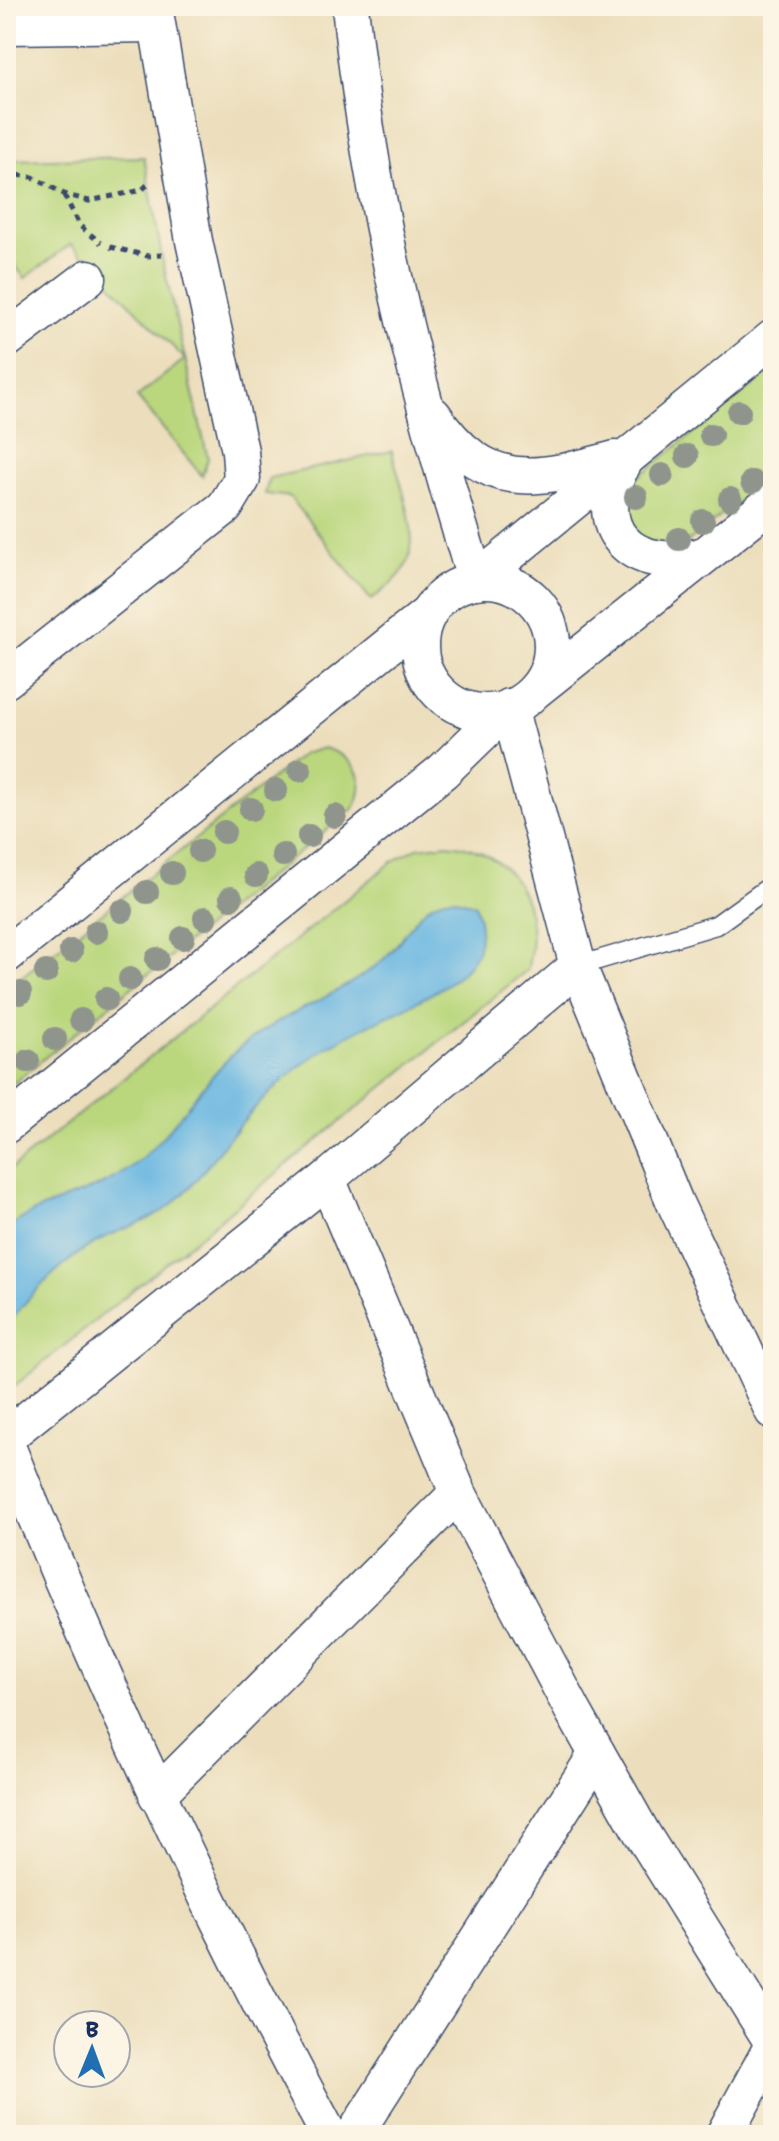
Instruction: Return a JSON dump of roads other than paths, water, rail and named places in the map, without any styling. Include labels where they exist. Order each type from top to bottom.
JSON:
[{"type":"street","points":[[350,6],[366,123],[399,311],[476,581]]},
{"type":"street","points":[[6,26],[155,15],[194,241],[240,451],[242,479],[225,507],[6,680]]},
{"type":"street","points":[[6,340],[88,278]]},
{"type":"street","points":[[6,955],[430,612],[449,592],[476,581],[773,338]]},
{"type":"street","points":[[422,400],[448,438],[466,455],[500,474],[539,478],[628,456]]},
{"type":"street","points":[[628,456],[617,475],[608,506],[610,517],[624,544],[636,553],[665,562],[706,554]]},
{"type":"street","points":[[430,612],[422,628],[421,655],[436,687],[465,708],[483,711],[521,700],[773,501]]},
{"type":"street","points":[[6,1125],[443,771],[544,677],[551,658],[552,639],[547,620],[530,596],[514,586],[476,581]]},
{"type":"street","points":[[521,700],[578,966],[675,1203],[773,1411]]},
{"type":"street","points":[[6,1437],[327,1179],[578,966]]},
{"type":"street","points":[[327,1179],[458,1493],[597,1754],[659,1862],[773,2044],[724,2135]]},
{"type":"street","points":[[6,1444],[110,1695],[226,1940],[329,2135]]},
{"type":"street","points":[[157,1795],[458,1493]]},
{"type":"street","points":[[354,2135],[597,1754]]},
{"type":"lane","points":[[578,966],[716,925],[773,884]]},
{"type":"water","points":[[453,898],[475,904],[480,928],[477,952],[456,978],[326,1048],[299,1067],[251,1113],[178,1199],[154,1216],[104,1238],[76,1255],[38,1289],[6,1327],[6,1230],[36,1211],[100,1185],[131,1167],[161,1139],[213,1075],[242,1046],[369,971],[387,956],[423,911],[432,904]]}]
